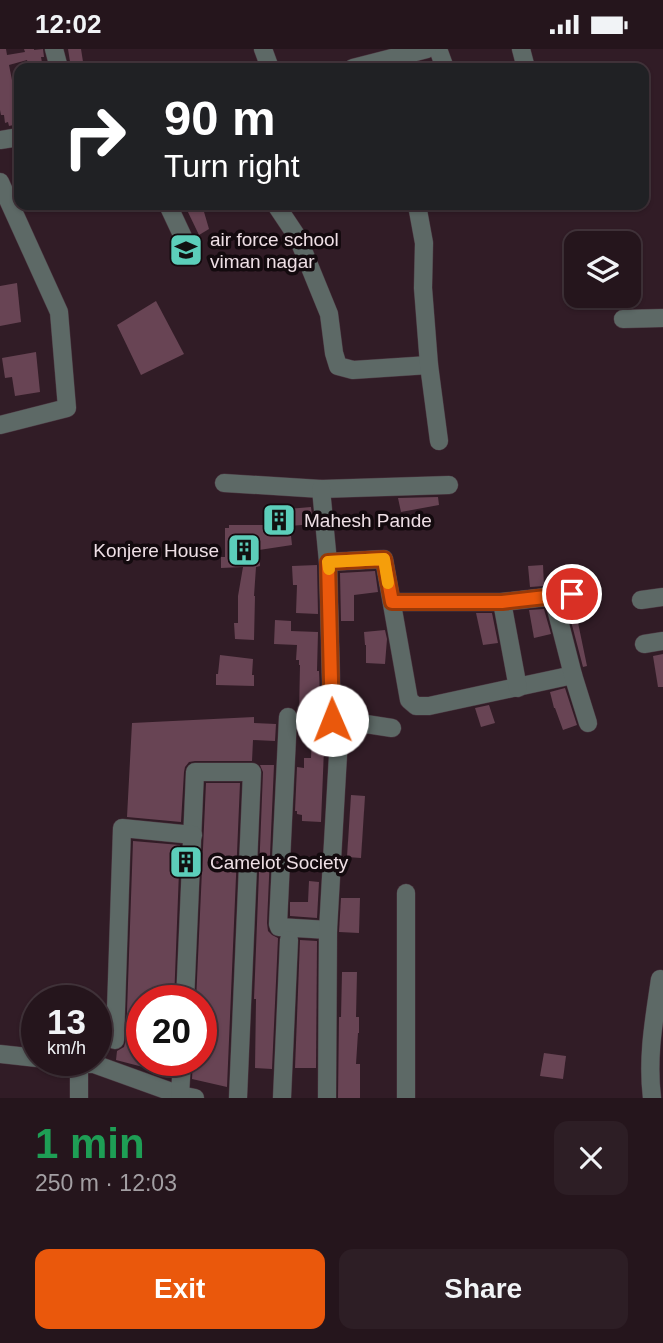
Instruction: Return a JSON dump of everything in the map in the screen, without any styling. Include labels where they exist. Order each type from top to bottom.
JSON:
[{"type":"street","points":[[364,63],[427,49]]},
{"type":"street","points":[[0,183],[59,312],[67,408],[0,425]]},
{"type":"street","points":[[170,210],[183,237]]},
{"type":"street","points":[[279,210],[298,238],[329,314],[338,366],[353,370],[429,365]]},
{"type":"street","points":[[418,210],[424,243],[423,288],[439,442]]},
{"type":"street","points":[[623,319],[663,318]]},
{"type":"street","points":[[224,483],[321,489],[449,485]]},
{"type":"street","points":[[321,489],[328,562],[332,720]]},
{"type":"street","points":[[328,562],[384,559],[409,701],[416,706],[429,706],[573,675]]},
{"type":"street","points":[[392,602],[502,602],[591,592]]},
{"type":"street","points":[[553,597],[588,723]]},
{"type":"street","points":[[641,600],[663,597]]},
{"type":"street","points":[[502,602],[518,688]]},
{"type":"street","points":[[645,644],[663,641]]},
{"type":"street","points":[[288,717],[278,923],[279,927],[328,930]]},
{"type":"street","points":[[327,1098],[328,930],[340,720],[392,728]]},
{"type":"street","points":[[185,985],[195,772],[252,772],[238,1098]]},
{"type":"street","points":[[115,1040],[122,828],[192,835]]},
{"type":"street","points":[[406,893],[406,1098]]},
{"type":"street","points":[[282,1098],[289,940]]},
{"type":"street","points":[[652,1098],[649,1073],[651,1035],[660,979]]},
{"type":"street","points":[[0,1054],[21,1056]]},
{"type":"street","points":[[112,1070],[187,1096],[184,1076]]},
{"type":"street","points":[[79,1076],[79,1098]]},
{"type":"building","points":[[0,49],[6,49],[7,55],[25,52],[24,49],[43,49],[42,63],[28,63],[27,60],[9,65],[14,90],[14,125],[9,126],[8,122],[5,123],[0,110]]},
{"type":"building","points":[[68,49],[81,49],[83,63],[70,63]]},
{"type":"building","points":[[187,210],[203,210],[209,229],[199,235]]},
{"type":"building","points":[[17,283],[21,322],[0,326],[0,286]]},
{"type":"building","points":[[156,301],[184,354],[141,375],[117,325]]},
{"type":"building","points":[[36,352],[40,392],[15,396],[12,377],[5,378],[2,358]]},
{"type":"building","points":[[438,497],[439,505],[401,512],[398,498]]},
{"type":"building","points":[[287,506],[288,509],[311,507],[313,524],[290,526],[292,545],[259,550],[260,566],[256,567],[254,596],[254,640],[235,639],[234,623],[238,623],[238,596],[243,567],[221,568],[221,557],[225,557],[225,528],[229,528],[229,525],[269,525],[267,507]]},
{"type":"building","points":[[317,565],[318,614],[296,613],[297,585],[293,585],[292,566]]},
{"type":"building","points":[[543,565],[544,586],[530,587],[528,566]]},
{"type":"building","points":[[375,571],[378,592],[354,595],[354,621],[341,621],[340,573]]},
{"type":"building","points":[[583,604],[584,612],[576,613],[587,666],[583,667],[567,606]]},
{"type":"building","points":[[544,609],[551,634],[534,638],[529,610]]},
{"type":"building","points":[[476,613],[492,613],[498,643],[483,645]]},
{"type":"building","points":[[275,620],[291,621],[291,631],[318,632],[317,671],[321,720],[328,730],[327,749],[324,749],[321,822],[302,821],[302,815],[295,811],[297,767],[304,768],[304,758],[311,758],[313,714],[299,714],[300,665],[299,660],[296,660],[297,645],[274,644]]},
{"type":"building","points":[[385,630],[385,664],[366,663],[364,632]]},
{"type":"building","points":[[663,654],[663,687],[658,687],[653,656]]},
{"type":"building","points":[[220,655],[253,659],[254,686],[216,685]]},
{"type":"building","points":[[565,688],[577,725],[563,730],[550,692]]},
{"type":"building","points":[[489,705],[495,723],[481,727],[475,708]]},
{"type":"building","points":[[254,717],[254,723],[276,724],[275,741],[253,740],[252,761],[189,762],[184,772],[181,822],[127,817],[132,723]]},
{"type":"building","points":[[260,765],[274,765],[267,923],[268,931],[278,938],[272,1069],[255,1068],[254,999],[263,772]]},
{"type":"building","points":[[206,783],[240,783],[227,1087],[192,1079],[192,1076],[217,1076],[217,985],[197,985]]},
{"type":"building","points":[[351,795],[365,796],[361,858],[347,857]]},
{"type":"building","points":[[133,841],[180,845],[175,985],[128,985]]},
{"type":"building","points":[[309,881],[319,882],[317,918],[290,916],[290,902],[308,902]]},
{"type":"building","points":[[341,898],[360,898],[359,933],[339,932]]},
{"type":"building","points":[[300,940],[317,941],[316,1068],[295,1068]]},
{"type":"building","points":[[342,972],[357,972],[356,1017],[359,1017],[359,1033],[356,1064],[360,1064],[360,1098],[338,1098]]},
{"type":"building","points":[[126,1040],[126,1063],[116,1060],[117,1051],[124,1047]]},
{"type":"building","points":[[544,1053],[566,1056],[563,1079],[540,1076]]},
{"type":"slow traffic","points":[[329,569],[328,562],[384,559],[388,583]]},
{"type":"place","name":"air force school viman nagar","points":[[186,250]]},
{"type":"place","name":"Mahesh Pande","points":[[279,520]]},
{"type":"place","name":"Konjere House","points":[[244,550]]},
{"type":"place","name":"Camelot Society","points":[[186,862]]},
{"type":"route","points":[[332,720],[328,562],[384,559],[392,602],[502,602],[572,594]]}]
